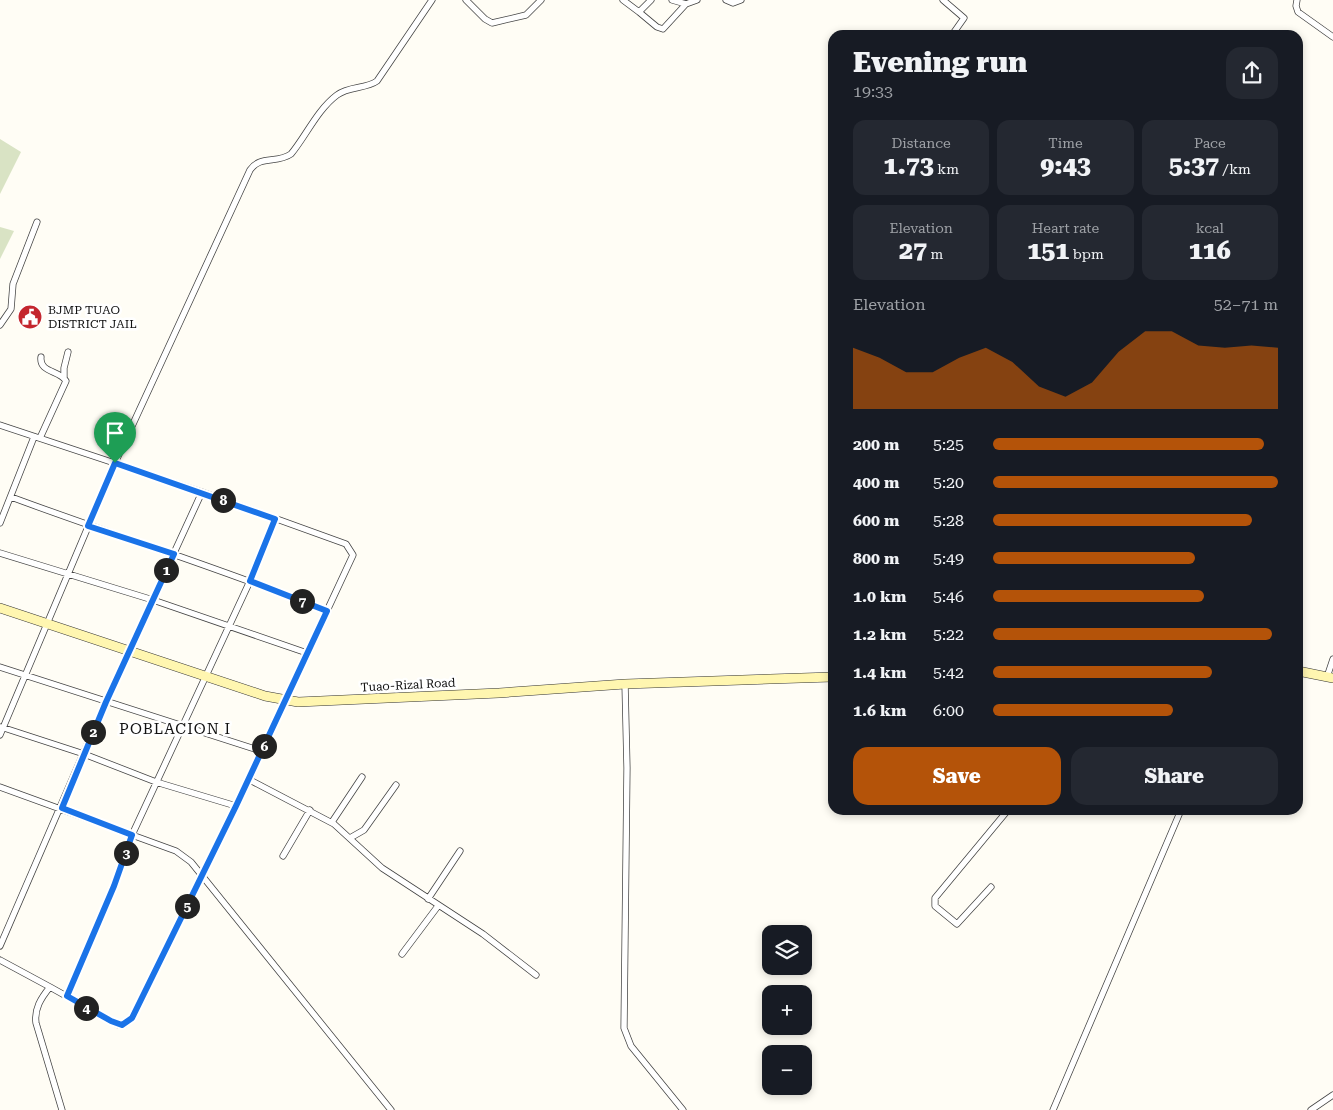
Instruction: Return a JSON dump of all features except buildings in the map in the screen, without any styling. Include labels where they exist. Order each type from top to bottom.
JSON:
[{"type":"main road","name":"Tuao-Rizal Road","points":[[0,608],[286,701],[499,693],[625,684],[828,677]]},
{"type":"main road","points":[[1303,672],[1330,678]]},
{"type":"street","points":[[0,735],[1,728],[26,675],[46,623],[115,463],[199,278],[254,166],[262,160],[286,158],[337,96],[349,89],[371,85],[377,81],[432,0]]},
{"type":"street","points":[[466,0],[485,19],[492,23],[526,15],[541,0]]},
{"type":"street","points":[[623,0],[657,27],[663,29],[686,4],[697,0]]},
{"type":"street","points":[[639,12],[651,0]]},
{"type":"street","points":[[672,0],[686,4]]},
{"type":"street","points":[[726,0],[733,3],[741,0]]},
{"type":"street","points":[[943,0],[964,18],[956,30]]},
{"type":"street","points":[[1297,0],[1298,12],[1333,37]]},
{"type":"street","points":[[0,325],[9,314],[13,284],[37,222]]},
{"type":"street","points":[[0,522],[37,438],[66,382],[64,368],[68,352]]},
{"type":"street","points":[[41,357],[42,364],[46,369],[64,377]]},
{"type":"street","points":[[0,425],[202,492],[346,544],[352,550],[352,561],[286,701],[236,806],[128,1022],[118,1025],[0,960]]},
{"type":"street","points":[[0,946],[62,808],[106,702],[202,492]]},
{"type":"street","points":[[11,496],[88,526],[250,581],[327,611]]},
{"type":"street","points":[[67,996],[114,886],[132,835],[250,581],[275,519]]},
{"type":"street","points":[[0,553],[153,600],[307,653]]},
{"type":"street","points":[[1330,678],[1333,658]]},
{"type":"street","points":[[0,667],[261,751]]},
{"type":"street","points":[[625,684],[628,768],[624,1028],[631,1046],[683,1110]]},
{"type":"street","points":[[1,728],[84,754],[156,782],[236,806]]},
{"type":"street","points":[[332,822],[362,777]]},
{"type":"street","points":[[248,779],[332,822],[382,868],[483,934],[536,975]]},
{"type":"street","points":[[350,838],[364,830],[396,785]]},
{"type":"street","points":[[0,787],[176,851],[191,862],[391,1110]]},
{"type":"street","points":[[282,856],[310,810]]},
{"type":"street","points":[[991,887],[957,924],[935,906],[935,898],[1004,815]]},
{"type":"street","points":[[1053,1110],[1179,815]]},
{"type":"street","points":[[428,899],[460,851]]},
{"type":"street","points":[[402,954],[438,906]]},
{"type":"street","points":[[50,987],[42,997],[35,1016],[62,1110]]},
{"type":"street","points":[[1312,1110],[1333,1095]]},
{"type":"green space","points":[[0,139],[21,152],[0,194]]},
{"type":"green space","points":[[0,227],[14,231],[0,259]]},
{"type":"place","name":"BJMP TUAO DISTRICT JAIL","points":[[30,317]]},
{"type":"district","name":"POBLACION I","points":[[175,729]]},
{"type":"route","points":[[115,463],[275,519],[250,581],[327,611],[236,806],[132,1018],[122,1025],[118,1025],[67,996],[114,886],[132,835],[62,808],[106,702],[174,554],[88,526],[115,463]]}]
